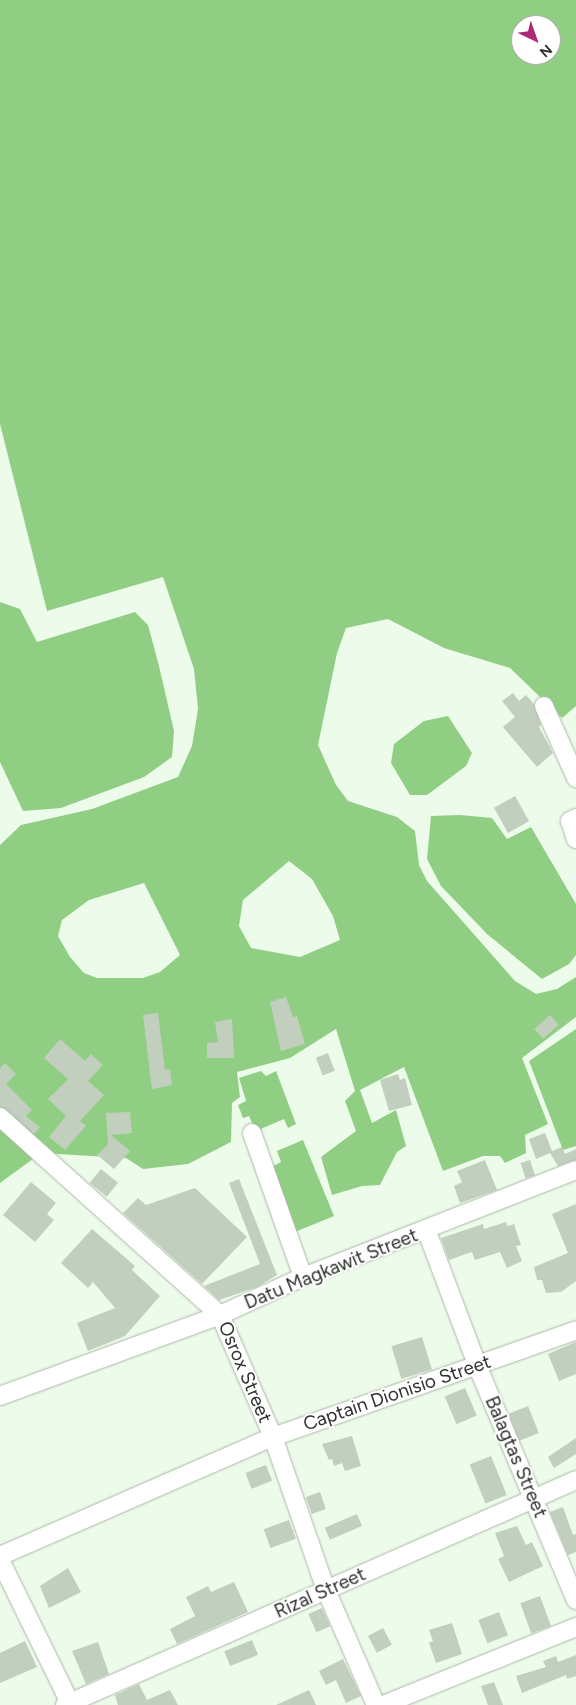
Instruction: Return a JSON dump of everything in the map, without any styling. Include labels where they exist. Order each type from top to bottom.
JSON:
[{"type":"street","points":[[544,706],[576,778]]},
{"type":"street","points":[[576,818],[570,821],[576,839]]},
{"type":"street","name":"Osrox Street","points":[[0,1117],[220,1315],[273,1437],[326,1590],[376,1705]]},
{"type":"street","points":[[252,1133],[303,1277]]},
{"type":"street","name":"Datu Magkawit Street","points":[[0,1396],[220,1315],[303,1277],[576,1170]]},
{"type":"street","name":"Balagtas Street","points":[[426,1229],[477,1365],[576,1600]]},
{"type":"street","name":"Captain Dionisio Street","points":[[0,1556],[273,1437],[576,1330]]},
{"type":"street","name":"Rizal Street","points":[[68,1704],[576,1480]]},
{"type":"street","points":[[0,1560],[68,1704]]},
{"type":"street","points":[[383,1705],[576,1627]]},
{"type":"shaded area","points":[[0,0],[576,0],[576,706],[562,718],[510,668],[444,648],[388,619],[346,628],[337,653],[318,745],[336,785],[348,801],[397,817],[415,831],[419,865],[427,881],[515,981],[536,994],[557,989],[576,977],[576,1017],[522,1058],[548,1124],[525,1135],[526,1153],[505,1163],[500,1156],[483,1156],[443,1171],[404,1067],[360,1090],[372,1123],[396,1110],[406,1146],[397,1152],[380,1185],[362,1186],[332,1195],[321,1157],[356,1131],[345,1101],[355,1091],[336,1029],[290,1058],[237,1072],[240,1097],[232,1103],[231,1142],[188,1164],[143,1169],[126,1158],[41,1153],[0,1183],[0,845],[21,825],[92,809],[178,777],[192,746],[198,709],[194,669],[163,577],[47,611],[0,424]],"holes":[[[289,861],[312,879],[333,916],[340,940],[300,957],[251,948],[239,926],[243,900]],[[144,883],[180,955],[160,972],[143,978],[97,978],[84,973],[70,957],[58,936],[62,920],[89,900]]]},
{"type":"shaded area","points":[[0,602],[20,609],[37,642],[135,612],[148,625],[159,666],[174,731],[172,757],[144,777],[61,808],[23,811],[0,762]]},
{"type":"shaded area","points":[[448,716],[472,753],[466,766],[427,795],[410,795],[391,763],[394,744],[424,721]]},
{"type":"shaded area","points":[[460,815],[492,818],[507,839],[531,827],[576,904],[576,955],[569,964],[542,979],[487,934],[441,886],[427,859],[431,816]]},
{"type":"shaded area","points":[[576,1029],[576,1146],[563,1150],[529,1061]]},
{"type":"shaded area","points":[[261,1071],[266,1076],[276,1071],[296,1124],[288,1128],[284,1119],[256,1131],[249,1116],[243,1118],[238,1105],[246,1101],[239,1078]]},
{"type":"shaded area","points":[[303,1140],[334,1216],[295,1232],[269,1168],[281,1162],[277,1151]]},
{"type":"building","points":[[513,693],[519,701],[526,695],[534,704],[541,725],[539,727],[553,753],[537,767],[503,727],[515,717],[502,701]]},
{"type":"building","points":[[515,796],[529,821],[508,833],[494,808]]},
{"type":"building","points":[[286,997],[293,1017],[297,1016],[305,1044],[281,1051],[270,1002]]},
{"type":"building","points":[[158,1013],[165,1070],[170,1069],[172,1085],[152,1089],[143,1015]]},
{"type":"building","points":[[550,1015],[559,1025],[543,1039],[534,1029]]},
{"type":"building","points":[[232,1019],[234,1058],[207,1058],[207,1043],[218,1042],[215,1022]]},
{"type":"building","points":[[60,1039],[85,1061],[91,1054],[103,1065],[88,1081],[104,1095],[80,1121],[86,1126],[65,1150],[49,1137],[66,1116],[48,1099],[68,1079],[44,1058]]},
{"type":"building","points":[[328,1053],[335,1071],[323,1075],[316,1058]]},
{"type":"building","points":[[5,1063],[16,1074],[6,1084],[32,1110],[26,1116],[40,1127],[34,1134],[0,1107],[0,1068]]},
{"type":"building","points":[[398,1074],[400,1080],[405,1078],[412,1105],[389,1111],[380,1080]]},
{"type":"building","points":[[130,1112],[132,1133],[111,1135],[130,1151],[114,1169],[97,1155],[108,1144],[106,1113]]},
{"type":"building","points":[[545,1133],[552,1151],[562,1147],[565,1154],[576,1149],[576,1160],[558,1166],[550,1153],[536,1159],[529,1139]]},
{"type":"building","points":[[485,1160],[497,1190],[460,1203],[454,1186],[462,1182],[457,1171]]},
{"type":"building","points":[[530,1160],[535,1175],[525,1178],[520,1163]]},
{"type":"building","points":[[101,1169],[118,1183],[107,1197],[90,1183]]},
{"type":"building","points":[[239,1179],[277,1275],[257,1287],[219,1300],[204,1286],[260,1264],[229,1183]]},
{"type":"building","points":[[31,1182],[56,1203],[47,1214],[54,1220],[35,1242],[3,1215]]},
{"type":"building","points":[[195,1188],[247,1237],[202,1284],[123,1213],[138,1198],[146,1205]]},
{"type":"building","points":[[576,1204],[576,1281],[561,1292],[546,1293],[542,1280],[537,1280],[534,1267],[568,1253],[552,1214]]},
{"type":"building","points":[[506,1222],[507,1226],[514,1224],[521,1245],[516,1246],[522,1261],[507,1268],[500,1252],[475,1260],[472,1252],[449,1260],[441,1238],[483,1224],[484,1229]]},
{"type":"building","points":[[92,1229],[135,1266],[132,1270],[160,1296],[125,1336],[88,1351],[77,1323],[115,1308],[93,1282],[88,1288],[61,1263]]},
{"type":"building","points":[[422,1337],[432,1370],[401,1379],[391,1346]]},
{"type":"building","points":[[576,1342],[576,1374],[559,1381],[548,1354]]},
{"type":"building","points":[[465,1388],[477,1416],[456,1424],[445,1397]]},
{"type":"building","points":[[528,1406],[539,1433],[519,1441],[509,1414]]},
{"type":"building","points":[[352,1436],[361,1466],[345,1471],[342,1463],[334,1466],[332,1459],[329,1460],[322,1444]]},
{"type":"building","points":[[576,1438],[576,1454],[554,1468],[548,1457]]},
{"type":"building","points":[[491,1456],[507,1495],[485,1504],[470,1465]]},
{"type":"building","points":[[266,1465],[272,1481],[252,1489],[245,1473]]},
{"type":"building","points":[[320,1492],[326,1509],[312,1514],[306,1497]]},
{"type":"building","points":[[563,1507],[573,1535],[576,1534],[576,1552],[568,1555],[550,1512]]},
{"type":"building","points":[[357,1514],[362,1526],[330,1540],[325,1528]]},
{"type":"building","points":[[289,1520],[296,1539],[270,1548],[264,1529]]},
{"type":"building","points":[[517,1526],[526,1545],[532,1542],[543,1566],[509,1582],[498,1559],[504,1556],[495,1533]]},
{"type":"building","points":[[68,1568],[81,1592],[49,1608],[40,1586]]},
{"type":"building","points":[[234,1582],[248,1612],[177,1644],[170,1629],[195,1616],[186,1597],[208,1586],[211,1592]]},
{"type":"building","points":[[540,1596],[551,1626],[531,1633],[520,1603]]},
{"type":"building","points":[[322,1608],[330,1626],[316,1632],[308,1614]]},
{"type":"building","points":[[499,1612],[508,1635],[487,1643],[478,1620]]},
{"type":"building","points":[[452,1623],[462,1654],[436,1663],[429,1643],[433,1641],[429,1630]]},
{"type":"building","points":[[383,1628],[392,1645],[377,1653],[368,1636]]},
{"type":"building","points":[[252,1640],[258,1655],[230,1666],[224,1651]]},
{"type":"building","points":[[25,1641],[37,1667],[0,1683],[0,1653]]},
{"type":"building","points":[[98,1642],[109,1674],[86,1684],[72,1651]]},
{"type":"building","points":[[576,1655],[576,1676],[567,1679],[566,1675],[522,1693],[516,1676],[546,1667],[543,1661],[556,1656],[558,1662]]},
{"type":"building","points":[[343,1659],[361,1696],[346,1703],[336,1680],[326,1685],[319,1671]]},
{"type":"building","points":[[494,1682],[503,1705],[488,1705],[481,1686]]},
{"type":"building","points":[[139,1684],[147,1700],[170,1690],[178,1705],[118,1705],[115,1695]]},
{"type":"building","points":[[309,1690],[316,1705],[276,1705]]}]
